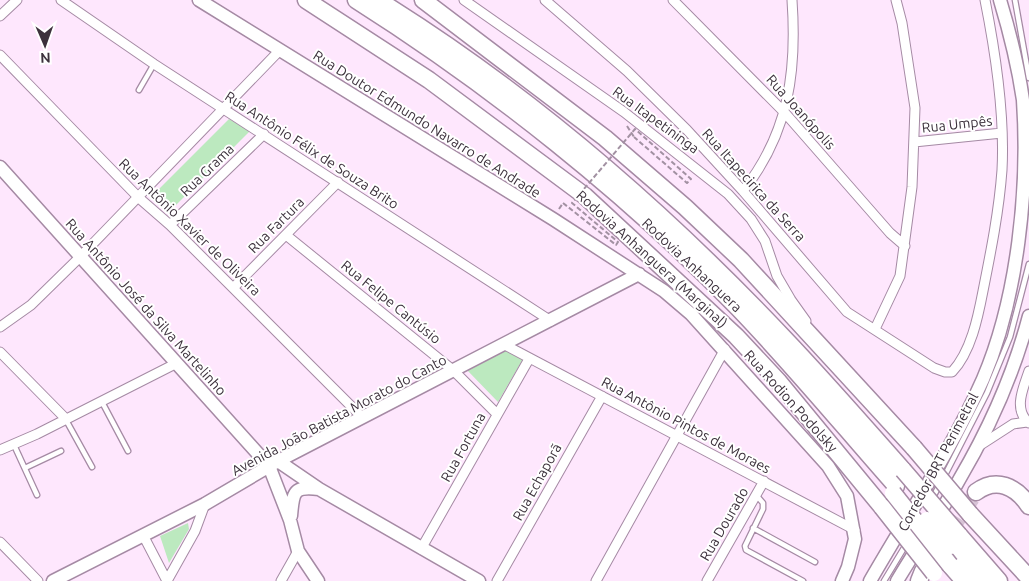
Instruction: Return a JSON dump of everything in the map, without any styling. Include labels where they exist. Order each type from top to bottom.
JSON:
[{"type":"highway","name":"Rodovia Anhanguera (Marginal)","points":[[306,0],[429,80],[584,196],[736,336],[779,382],[882,507],[929,576]]},
{"type":"highway","name":"Rodovia Anhanguera","points":[[356,0],[457,68],[599,179],[736,306],[796,369],[894,489],[999,581]]},
{"type":"highway","name":"Rodovia Anhanguera","points":[[380,0],[461,54],[607,168],[738,290],[785,339],[903,470],[982,581]]},
{"type":"highway","points":[[423,0],[605,138],[741,260],[914,448],[970,514],[1029,578]]},
{"type":"highway","points":[[976,492],[983,486],[995,483],[1006,485],[1016,490],[1029,506]]},
{"type":"highway","points":[[894,489],[964,581]]},
{"type":"street","points":[[0,16],[17,0]]},
{"type":"street","name":"Rua Antônio Félix de Souza Brito","points":[[61,0],[154,64],[551,320]]},
{"type":"street","name":"Rua Doutor Edmundo Navarro de Andrade","points":[[199,0],[639,274]]},
{"type":"street","name":"Rua Itapetininga","points":[[464,0],[624,112],[728,194],[751,219],[765,241],[778,276],[790,300],[823,348]]},
{"type":"street","name":"Rua Itapecirica da Serra","points":[[545,0],[627,71],[687,130],[743,191],[847,312],[875,328],[934,368],[945,372],[952,372],[962,359],[974,328],[998,208],[1002,170],[1002,133]]},
{"type":"street","name":"Rua Joanópolis","points":[[673,0],[785,113],[890,233],[905,246]]},
{"type":"street","points":[[743,191],[756,175],[785,113],[794,59],[792,0]]},
{"type":"street","points":[[875,328],[900,276],[912,187],[914,108],[910,70],[896,0]]},
{"type":"street","points":[[985,0],[1000,88],[1002,133]]},
{"type":"street","points":[[870,581],[967,412],[983,378],[998,338],[1010,288],[1023,212],[1026,138],[1023,100],[1012,41],[1000,0]]},
{"type":"street","points":[[0,327],[31,306],[139,198],[222,108],[280,50]]},
{"type":"street","name":"Rua Antônio Xavier de Oliveira","points":[[0,55],[139,198],[170,225],[362,417]]},
{"type":"street","name":"Rua Umpês","points":[[914,142],[1002,133]]},
{"type":"street","name":"Rua Grama","points":[[170,225],[264,134]]},
{"type":"street","name":"Rua Antônio José da Silva Martelinho","points":[[0,167],[177,363],[274,464]]},
{"type":"street","name":"Rua Fartura","points":[[233,288],[338,182]]},
{"type":"street","name":"Rua Felipe Cantúsio","points":[[286,235],[454,371],[497,414]]},
{"type":"street","name":"Avenida João Batista Morato do Canto","points":[[53,581],[205,504],[274,464],[362,417],[505,345],[639,274]]},
{"type":"street","name":"Rua Rodion Podolsky","points":[[639,274],[664,290],[725,349],[828,466],[847,496],[855,530],[852,553],[842,581]]},
{"type":"street","points":[[897,581],[959,480],[975,450],[1002,394],[1021,345],[1029,316]]},
{"type":"street","name":"Rua Antônio Pintos de Moraes","points":[[505,345],[855,530]]},
{"type":"street","points":[[596,581],[725,349]]},
{"type":"street","points":[[0,352],[66,419]]},
{"type":"street","name":"Rua Fortuna","points":[[421,549],[529,359]]},
{"type":"street","points":[[0,450],[14,445],[177,363]]},
{"type":"street","points":[[1028,423],[1019,408],[1029,371]]},
{"type":"street","name":"Rua Echaporã","points":[[497,581],[602,396]]},
{"type":"street","points":[[975,450],[1000,431],[1013,424],[1028,423]]},
{"type":"street","points":[[274,464],[297,474],[421,549],[479,581]]},
{"type":"street","points":[[274,464],[277,486],[290,520],[298,551],[318,581]]},
{"type":"street","points":[[290,520],[292,500],[296,491],[297,474]]},
{"type":"street","name":"Rua Dourado","points":[[707,581],[764,481]]},
{"type":"street","points":[[277,486],[290,492],[303,488],[319,489]]},
{"type":"street","points":[[167,581],[195,531],[205,504]]},
{"type":"street","points":[[143,535],[167,581]]},
{"type":"street","points":[[0,542],[38,581]]},
{"type":"street","points":[[284,580],[298,551]]},
{"type":"lane","points":[[1015,0],[1029,78]]},
{"type":"lane","points":[[139,90],[154,64]]},
{"type":"lane","name":"Corredor BRT Perimetral","points":[[927,507],[960,450],[988,393],[1010,338],[1029,264]]},
{"type":"lane","points":[[101,401],[128,451]]},
{"type":"lane","points":[[66,419],[92,467]]},
{"type":"lane","points":[[14,445],[37,495]]},
{"type":"lane","points":[[24,468],[61,451]]},
{"type":"lane","points":[[756,495],[763,507],[745,546],[747,552],[803,581]]},
{"type":"lane","name":"Corredor BRT Perimetral","points":[[884,581],[922,516]]},
{"type":"lane","points":[[753,528],[815,562]]},
{"type":"path","points":[[563,203],[616,245],[618,242],[572,203],[635,129],[691,179],[687,183],[634,137]]},
{"type":"green space","points":[[229,119],[250,131],[173,208],[154,194]]},
{"type":"green space","points":[[504,349],[523,359],[498,402],[466,369]]},
{"type":"green space","points":[[188,523],[189,529],[169,563],[160,536]]},
{"type":"tunnel","points":[[923,571],[976,492]]}]
